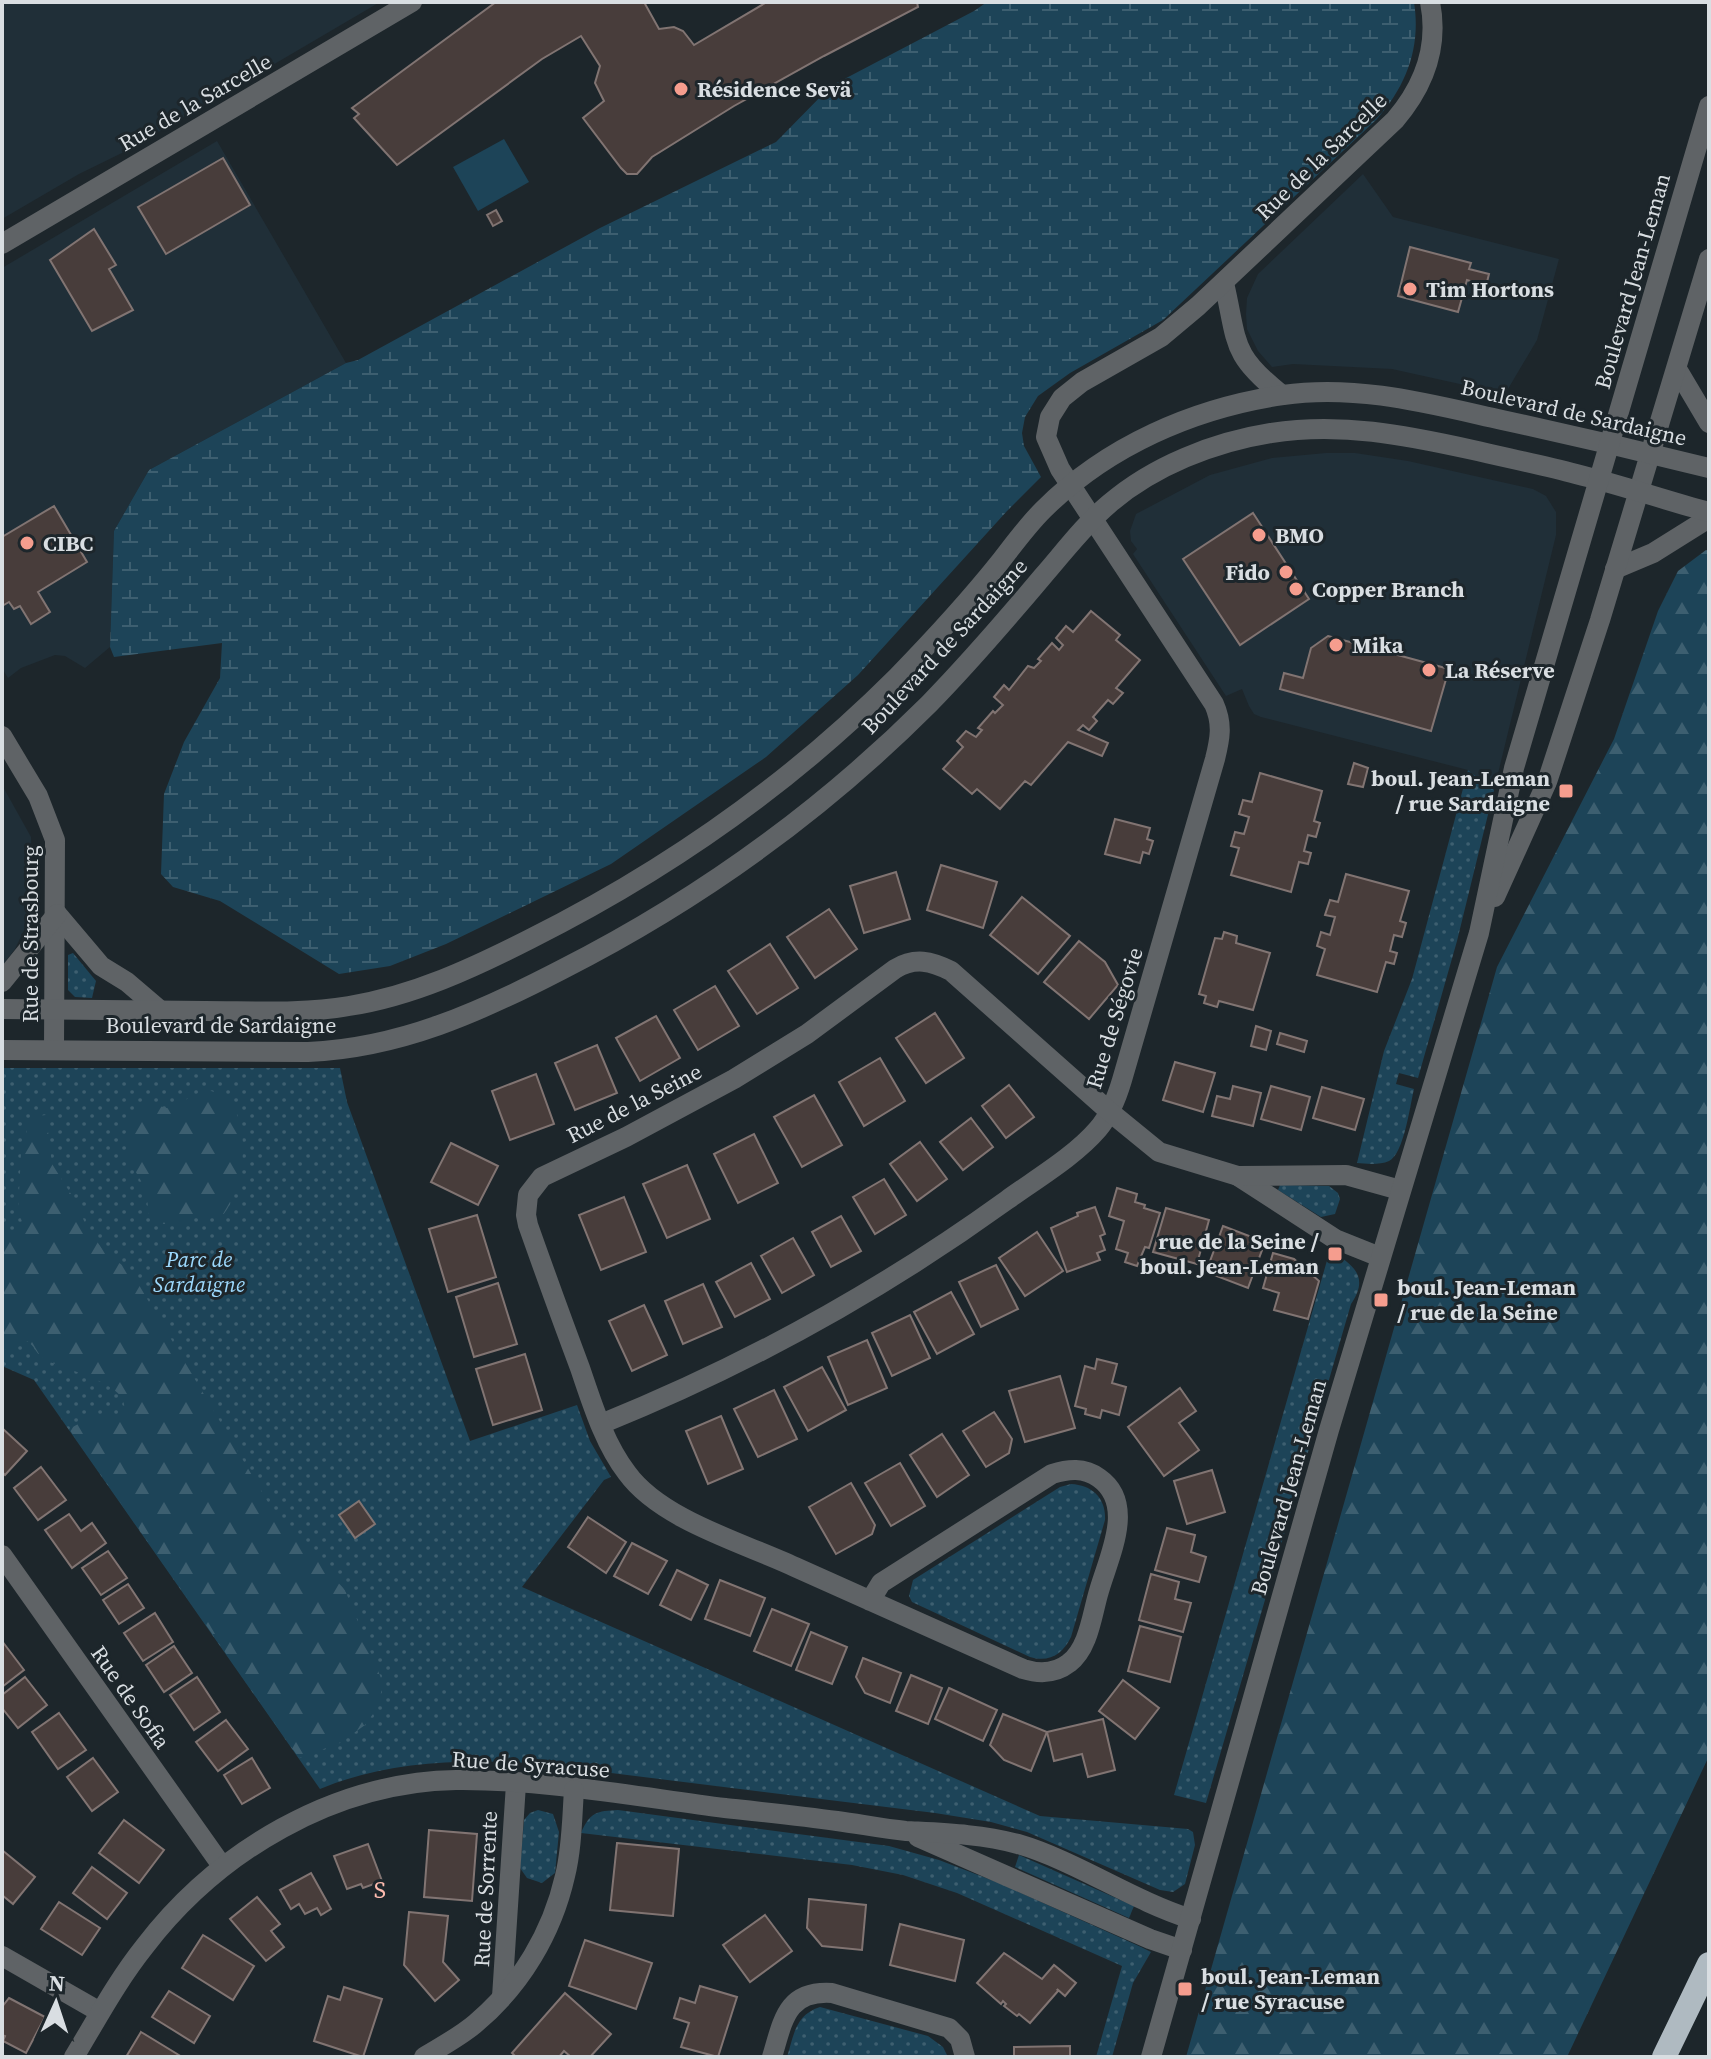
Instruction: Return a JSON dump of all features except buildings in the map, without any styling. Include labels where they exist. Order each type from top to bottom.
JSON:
[{"type":"highway","points":[[1664,2057],[1709,1964]]},
{"type":"street","name":"Rue de la Sarcelle","points":[[2,244],[412,2]]},
{"type":"street","name":"Rue de la Sarcelle","points":[[1071,486],[1047,443],[1048,423],[1057,404],[1082,382],[1161,337],[1224,283],[1383,132],[1413,98],[1429,63],[1433,40],[1430,2]]},
{"type":"street","name":"Boulevard Jean-Leman","points":[[1151,2057],[1329,1430],[1479,933],[1514,768],[1709,106]]},
{"type":"street","name":"Boulevard Jean-Leman","points":[[1479,933],[1547,782],[1709,259]]},
{"type":"street","points":[[1224,283],[1232,329],[1241,353],[1258,376],[1282,395]]},
{"type":"street","points":[[1677,369],[1709,423]]},
{"type":"street","name":"Boulevard de Sardaigne","points":[[2,1009],[305,1011],[370,1002],[459,972],[599,903],[729,820],[829,739],[923,649],[1044,509],[1071,486],[1114,455],[1166,428],[1214,410],[1282,395],[1331,392],[1387,396],[1709,468]]},
{"type":"street","name":"Boulevard de Sardaigne","points":[[2,1050],[308,1052],[371,1045],[456,1020],[565,968],[683,901],[760,849],[837,788],[885,747],[952,680],[1092,520],[1124,492],[1177,462],[1240,439],[1295,430],[1349,428],[1409,436],[1598,480],[1709,512]]},
{"type":"street","name":"Rue de Ségovie","points":[[601,1424],[765,1349],[902,1271],[983,1218],[1085,1141],[1096,1132],[1110,1112],[1122,1080],[1221,730],[1214,704],[1071,486]]},
{"type":"street","points":[[1615,569],[1653,553],[1709,518]]},
{"type":"street","name":"Rue de Strasbourg","points":[[2,736],[38,796],[54,831],[57,914],[54,1050]]},
{"type":"street","points":[[2,982],[57,914],[101,966],[127,982],[161,1011]]},
{"type":"street","name":"Rue de la Seine","points":[[870,1601],[881,1583],[1052,1474],[1074,1469],[1086,1471],[1105,1483],[1116,1500],[1118,1525],[1084,1643],[1076,1657],[1063,1668],[1044,1673],[1023,1669],[870,1601],[694,1522],[664,1506],[625,1471],[601,1424],[528,1225],[528,1195],[534,1185],[550,1172],[626,1137],[734,1079],[807,1034],[895,969],[906,963],[928,961],[951,971],[1159,1152],[1238,1176],[1335,1239],[1380,1257]]},
{"type":"street","name":"Rue de la Seine","points":[[1238,1176],[1346,1175],[1400,1190]]},
{"type":"street","name":"Rue de Sofia","points":[[2,1555],[222,1866]]},
{"type":"street","name":"Rue de Syracuse","points":[[74,2057],[146,1944],[177,1908],[222,1866],[266,1837],[305,1817],[376,1792],[454,1780],[574,1790],[904,1831],[957,1834],[1016,1844],[1191,1919]]},
{"type":"street","name":"Rue de Sorrente","points":[[502,1997],[516,1784]]},
{"type":"street","name":"Rue de Sorrente","points":[[424,2057],[477,2023],[502,1997],[535,1954],[553,1916],[568,1859],[574,1790]]},
{"type":"street","name":"Rue de Syracuse","points":[[904,1831],[1150,1939],[1182,1950]]},
{"type":"street","points":[[2,1956],[100,2012]]},
{"type":"street","points":[[772,2057],[790,2007],[798,1999],[820,1992],[841,1995],[949,2028],[960,2039],[965,2057]]},
{"type":"shaded area","points":[[2,2],[380,2],[126,151],[79,174],[2,219]]},
{"type":"shaded area","points":[[217,141],[346,363],[149,470],[114,531],[110,647],[85,668],[65,656],[55,655],[21,668],[8,678],[2,668],[2,268]]},
{"type":"shaded area","points":[[1363,174],[1393,217],[1559,259],[1537,340],[1505,394],[1392,369],[1293,364],[1272,367],[1258,351],[1247,329],[1246,314],[1247,298],[1258,274]]},
{"type":"shaded area","points":[[1355,453],[1408,461],[1533,489],[1546,496],[1556,512],[1556,535],[1494,790],[1468,770],[1261,717],[1254,714],[1242,689],[1226,696],[1133,554],[1137,549],[1131,541],[1130,531],[1136,514],[1210,475],[1272,458]]},
{"type":"shaded area","points":[[2,785],[31,837],[32,863],[28,922],[15,949],[2,966]]},
{"type":"green space","points":[[987,2],[1414,2],[1416,19],[1413,50],[1404,79],[1377,119],[1163,320],[1070,373],[1038,396],[1025,417],[1022,433],[1024,446],[1041,477],[858,675],[766,757],[611,864],[446,944],[390,966],[339,974],[220,901],[173,887],[161,874],[164,794],[184,742],[220,678],[222,643],[114,657],[110,647],[114,531],[149,470],[600,228],[776,142],[831,86]]},
{"type":"green space","points":[[504,139],[529,182],[478,211],[453,167]]},
{"type":"green space","points":[[1706,550],[1709,551],[1709,1756],[1567,2057],[1186,2057],[1497,967],[1614,739],[1658,611],[1678,571]]},
{"type":"green space","points":[[1468,770],[1494,790],[1457,941],[1418,1078],[1399,1073],[1396,1084],[1414,1089],[1406,1128],[1399,1149],[1389,1161],[1357,1163],[1384,1051],[1412,979]]},
{"type":"green space","points":[[73,953],[96,981],[92,998],[75,997],[68,990],[68,955]]},
{"type":"green space","name":"Parc de Sardaigne","points":[[2,1068],[340,1068],[347,1102],[470,1441],[577,1405],[590,1441],[611,1477],[604,1480],[522,1587],[1040,1816],[1188,1829],[1193,1832],[1195,1845],[1185,1884],[1173,1892],[1160,1890],[1027,1832],[991,1822],[530,1763],[477,1761],[397,1767],[320,1789],[34,1380],[2,1366]]},
{"type":"green space","points":[[211,1091],[226,1098],[236,1111],[241,1128],[241,1166],[231,1202],[223,1215],[191,1218],[178,1224],[161,1224],[149,1215],[146,1190],[128,1158],[129,1143],[125,1137],[128,1125],[142,1106],[175,1109],[191,1096]]},
{"type":"green space","points":[[46,1115],[52,1164],[89,1231],[107,1255],[130,1270],[275,1514],[345,1590],[383,1683],[378,1707],[365,1725],[340,1743],[299,1758],[69,1429],[93,1416],[121,1415],[124,1404],[120,1395],[97,1380],[44,1359],[27,1341],[2,1351],[2,1229],[14,1234],[21,1233],[24,1226],[18,1212],[21,1153],[27,1130],[37,1116]]},
{"type":"green space","points":[[1280,1185],[1329,1186],[1340,1199],[1335,1214],[1321,1217],[1278,1190]]},
{"type":"green space","points":[[1330,1250],[1352,1266],[1359,1286],[1351,1304],[1206,1803],[1174,1795]]},
{"type":"green space","points":[[1071,1484],[1085,1487],[1096,1494],[1103,1505],[1105,1520],[1071,1637],[1060,1652],[1043,1659],[1030,1657],[912,1602],[909,1596],[913,1580],[1060,1487]]},
{"type":"green space","points":[[538,1810],[553,1814],[559,1832],[555,1873],[542,1883],[527,1878],[520,1868],[524,1820]]},
{"type":"green space","points":[[618,1810],[889,1846],[939,1860],[999,1883],[1151,1952],[1133,1983],[1112,2057],[1096,2057],[1122,1966],[957,1893],[903,1875],[852,1865],[581,1833],[595,1814]]},
{"type":"green space","points":[[1019,1855],[1134,1906],[1129,1918],[1015,1867]]},
{"type":"green space","points":[[820,2007],[928,2036],[943,2047],[948,2057],[787,2057],[800,2021]]},
{"type":"place","name":"Résidence Sevä","points":[[681,89]]},
{"type":"place","name":"Tim Hortons","points":[[1410,289]]},
{"type":"place","name":"BMO","points":[[1259,535]]},
{"type":"place","name":"CIBC","points":[[27,543]]},
{"type":"place","name":"Fido","points":[[1286,572]]},
{"type":"place","name":"Copper Branch","points":[[1296,589]]},
{"type":"place","name":"Mika","points":[[1336,645]]},
{"type":"place","name":"La Réserve","points":[[1429,670]]},
{"type":"place","name":"boul. Jean-Leman / rue Sardaigne","points":[[1566,791]]},
{"type":"place","name":"rue de la Seine / boul. Jean-Leman","points":[[1335,1254]]},
{"type":"place","name":"boul. Jean-Leman / rue de la Seine","points":[[1381,1300]]},
{"type":"place","name":"boul. Jean-Leman / rue Syracuse","points":[[1185,1989]]},
{"type":"district","name":"S","points":[[381,1890]]}]
